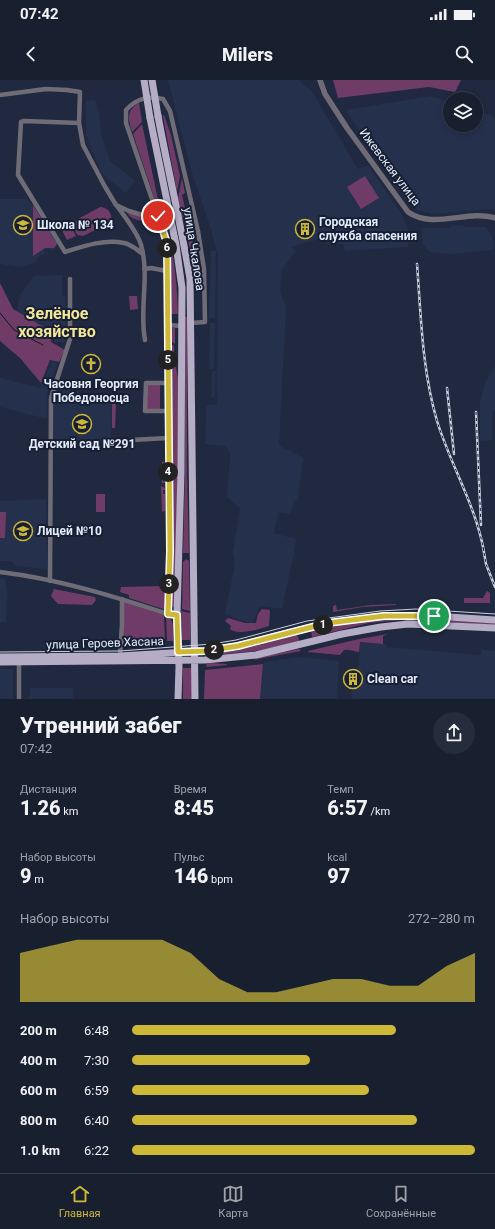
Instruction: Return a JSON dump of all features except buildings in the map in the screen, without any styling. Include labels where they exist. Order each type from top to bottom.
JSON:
[{"type":"main road","points":[[144,80],[154,117]]},
{"type":"main road","points":[[152,80],[154,117]]},
{"type":"main road","name":"улица Чкалова","points":[[154,117],[168,170],[184,242],[190,279],[191,472],[195,699]]},
{"type":"main road","name":"улица Чкалова","points":[[154,117],[182,288],[181,464],[177,615],[178,699]]},
{"type":"main road","points":[[179,561],[186,556],[193,561]]},
{"type":"main road","name":"улица Героев Хасана","points":[[0,662],[19,659],[194,652],[238,646],[328,623],[384,616],[434,616],[495,620]]},
{"type":"main road","name":"улица Героев Хасана","points":[[0,656],[19,659],[194,660],[256,655],[381,626],[408,624],[495,628]]},
{"type":"main road","points":[[300,630],[303,644]]},
{"type":"street","name":"Ижевская улица","points":[[320,80],[326,94],[347,128],[408,212],[418,218],[430,220],[477,216],[495,218]]},
{"type":"street","points":[[0,95],[46,89],[80,92],[79,123],[83,145],[104,185],[141,244],[144,269],[143,329],[145,340]]},
{"type":"street","points":[[168,614],[170,551],[167,243],[126,123],[126,110],[138,99],[152,97],[162,99],[170,111],[198,231],[204,269],[205,322],[191,323]]},
{"type":"street","points":[[79,123],[21,122],[18,175],[65,252],[97,243],[116,242],[125,243],[143,254]]},
{"type":"street","points":[[116,205],[142,215],[158,216]]},
{"type":"street","points":[[144,269],[151,268],[167,271]]},
{"type":"street","points":[[50,581],[51,398],[70,339],[70,279]]},
{"type":"street","points":[[167,325],[182,326]]},
{"type":"street","points":[[168,383],[146,383],[145,411],[168,411]]},
{"type":"street","points":[[131,440],[168,438]]},
{"type":"street","points":[[0,572],[50,581],[122,599],[168,614],[177,615]]},
{"type":"street","points":[[120,656],[122,599]]},
{"type":"street","points":[[19,659],[19,699]]},
{"type":"shaded area","points":[[168,80],[300,80],[302,84],[311,90],[358,169],[368,165],[401,213],[408,229],[408,247],[345,251],[343,244],[327,244],[324,237],[292,247],[295,251],[282,270],[280,290],[286,308],[279,445],[303,458],[298,500],[295,500],[290,514],[278,512],[274,533],[296,539],[282,609],[260,606],[252,624],[225,614],[235,563],[233,552],[240,508],[227,497],[230,455],[226,446],[205,444],[206,405],[217,404],[218,257],[211,229],[192,173]]},
{"type":"shaded area","points":[[333,80],[461,80],[455,92],[429,87],[338,98]]},
{"type":"shaded area","points":[[431,96],[443,100],[443,132],[483,132],[483,112],[493,116],[495,119],[495,211],[490,209],[435,214],[418,211],[407,202],[346,110]]},
{"type":"shaded area","points":[[95,100],[99,111],[101,134],[110,161],[135,181],[126,193],[102,174],[86,135],[86,101]]},
{"type":"shaded area","points":[[139,103],[142,122],[132,132],[129,116],[132,109]]},
{"type":"shaded area","points":[[164,115],[171,135],[180,176],[177,192],[163,116]]},
{"type":"shaded area","points":[[142,124],[160,209],[159,212],[133,134]]},
{"type":"shaded area","points":[[365,176],[379,198],[361,209],[347,187]]},
{"type":"shaded area","points":[[182,178],[185,193],[182,195],[194,248],[190,249],[178,198]]},
{"type":"shaded area","name":"Школа № 134","points":[[0,199],[26,199],[34,205],[58,244],[54,250],[45,249],[44,254],[38,257],[35,263],[19,267],[0,264]]},
{"type":"shaded area","points":[[33,205],[57,244],[54,248],[45,248],[33,256]]},
{"type":"shaded area","points":[[100,207],[108,210],[111,216],[111,222],[83,236],[78,235],[74,228],[74,223],[78,219]]},
{"type":"shaded area","points":[[163,212],[174,263],[178,314],[169,314],[169,263],[163,227],[165,225],[163,221]]},
{"type":"shaded area","points":[[127,213],[154,218],[158,223],[137,220]]},
{"type":"shaded area","points":[[69,222],[76,236],[67,240],[60,226]]},
{"type":"shaded area","points":[[464,225],[464,227],[486,227],[492,236],[494,246],[493,250],[451,254],[429,252],[423,244],[421,228],[451,228],[451,226]]},
{"type":"shaded area","points":[[211,251],[216,251],[215,318],[209,318]]},
{"type":"shaded area","points":[[62,275],[62,296],[65,296],[65,342],[54,342],[54,339],[19,318],[17,310],[20,295],[34,276]]},
{"type":"shaded area","points":[[0,283],[13,309],[52,332],[51,342],[65,350],[59,362],[50,360],[41,383],[20,358],[0,341]]},
{"type":"shaded area","points":[[129,296],[137,296],[138,309],[130,310]]},
{"type":"shaded area","points":[[185,317],[187,317],[187,472],[189,553],[183,553],[185,472]]},
{"type":"shaded area","points":[[210,323],[215,323],[214,369],[209,369]]},
{"type":"shaded area","points":[[171,328],[175,328],[175,344],[171,341],[169,334]]},
{"type":"shaded area","points":[[169,343],[174,346],[174,364],[168,368]]},
{"type":"shaded area","points":[[52,361],[58,363],[47,393],[47,419],[0,407],[0,378],[40,388]]},
{"type":"shaded area","points":[[495,366],[495,410],[492,413],[492,440],[480,441],[480,402],[485,383]]},
{"type":"shaded area","points":[[176,367],[178,378],[178,472],[174,607],[170,605],[170,370]]},
{"type":"shaded area","points":[[212,371],[216,371],[215,398],[211,398]]},
{"type":"shaded area","name":"Детский сад №291","points":[[58,381],[71,382],[71,402],[112,403],[111,444],[53,442],[54,392]]},
{"type":"shaded area","points":[[146,384],[160,384],[160,410],[146,410]]},
{"type":"shaded area","points":[[112,404],[116,404],[115,428],[112,428]]},
{"type":"shaded area","points":[[162,461],[165,463],[164,483],[162,483]]},
{"type":"shaded area","points":[[161,486],[165,488],[165,490],[163,490],[163,494],[165,494],[165,511],[162,512]]},
{"type":"shaded area","points":[[96,494],[105,494],[105,512],[96,512]]},
{"type":"shaded area","name":"Лицей №10","points":[[46,499],[47,569],[16,566],[12,561],[0,561],[0,501]]},
{"type":"shaded area","points":[[0,512],[6,512],[5,538],[0,538]]},
{"type":"shaded area","points":[[186,559],[189,561],[190,611],[182,609],[183,562]]},
{"type":"shaded area","points":[[5,578],[7,593],[6,622],[0,622],[0,579]]},
{"type":"shaded area","points":[[166,586],[165,608],[163,609],[129,598],[129,595],[120,592],[121,587]]},
{"type":"shaded area","points":[[54,589],[95,597],[96,600],[92,605],[58,604],[51,596]]},
{"type":"shaded area","points":[[487,591],[490,593],[490,603],[464,603],[464,598],[483,598]]},
{"type":"shaded area","points":[[123,601],[164,615],[165,642],[122,644]]},
{"type":"shaded area","points":[[396,604],[333,612],[333,606],[336,605],[337,610],[371,605]]},
{"type":"shaded area","points":[[262,609],[270,610],[269,626],[260,629],[238,632],[230,629],[231,626],[225,621],[228,618],[245,623],[256,623],[258,614]]},
{"type":"shaded area","points":[[181,611],[190,613],[190,640],[182,640]]},
{"type":"shaded area","points":[[166,616],[173,623],[173,641],[167,641]]},
{"type":"shaded area","points":[[409,618],[495,623],[495,625],[401,620],[369,623],[312,637],[311,630],[374,620]]},
{"type":"shaded area","points":[[388,634],[383,636],[383,644],[360,642],[359,652],[344,650],[340,655],[308,652],[359,639]]},
{"type":"shaded area","points":[[296,635],[298,636],[298,643],[255,651],[206,656],[206,654],[238,650]]},
{"type":"shaded area","points":[[360,642],[386,644],[386,647],[481,655],[481,650],[495,651],[495,699],[352,699],[353,685],[357,685]]},
{"type":"shaded area","points":[[299,649],[301,651],[252,660],[261,657]]},
{"type":"shaded area","points":[[299,657],[339,661],[337,699],[260,699],[264,662]]},
{"type":"shaded area","points":[[211,663],[227,665],[207,667],[206,664]]},
{"type":"shaded area","points":[[263,664],[260,699],[204,699],[205,670]]},
{"type":"shaded area","points":[[183,668],[192,668],[192,699],[183,699]]},
{"type":"shaded area","points":[[0,669],[13,669],[13,699],[0,699]]},
{"type":"shaded area","points":[[30,688],[73,688],[73,699],[23,699],[29,698]]},
{"type":"waterway","points":[[0,313],[14,330],[43,345]]},
{"type":"tram line","points":[[0,652],[120,651],[212,644],[236,640],[307,621],[380,611],[416,609],[495,614]]},
{"type":"railway","points":[[417,264],[425,363],[432,402],[443,438],[475,518],[484,552]]},
{"type":"railway","points":[[447,388],[454,454]]},
{"type":"railway","points":[[476,412],[481,525]]},
{"type":"railway","points":[[483,547],[486,564],[495,587]]},
{"type":"place","name":"Школа № 134","points":[[23,225]]},
{"type":"place","name":"Городская служба спасения","points":[[305,229]]},
{"type":"place","name":"Часовня Георгия Победоносца","points":[[91,364]]},
{"type":"place","name":"Детский сад №291","points":[[82,424]]},
{"type":"place","name":"Лицей №10","points":[[23,531]]},
{"type":"place","name":"Clean car","points":[[353,679]]},
{"type":"district","name":"Зелёное хозяйство","points":[[57,322]]},
{"type":"route","points":[[158,216],[167,243],[170,551],[168,614],[177,615],[178,652],[206,651],[238,646],[328,623],[384,616],[434,616]]}]
